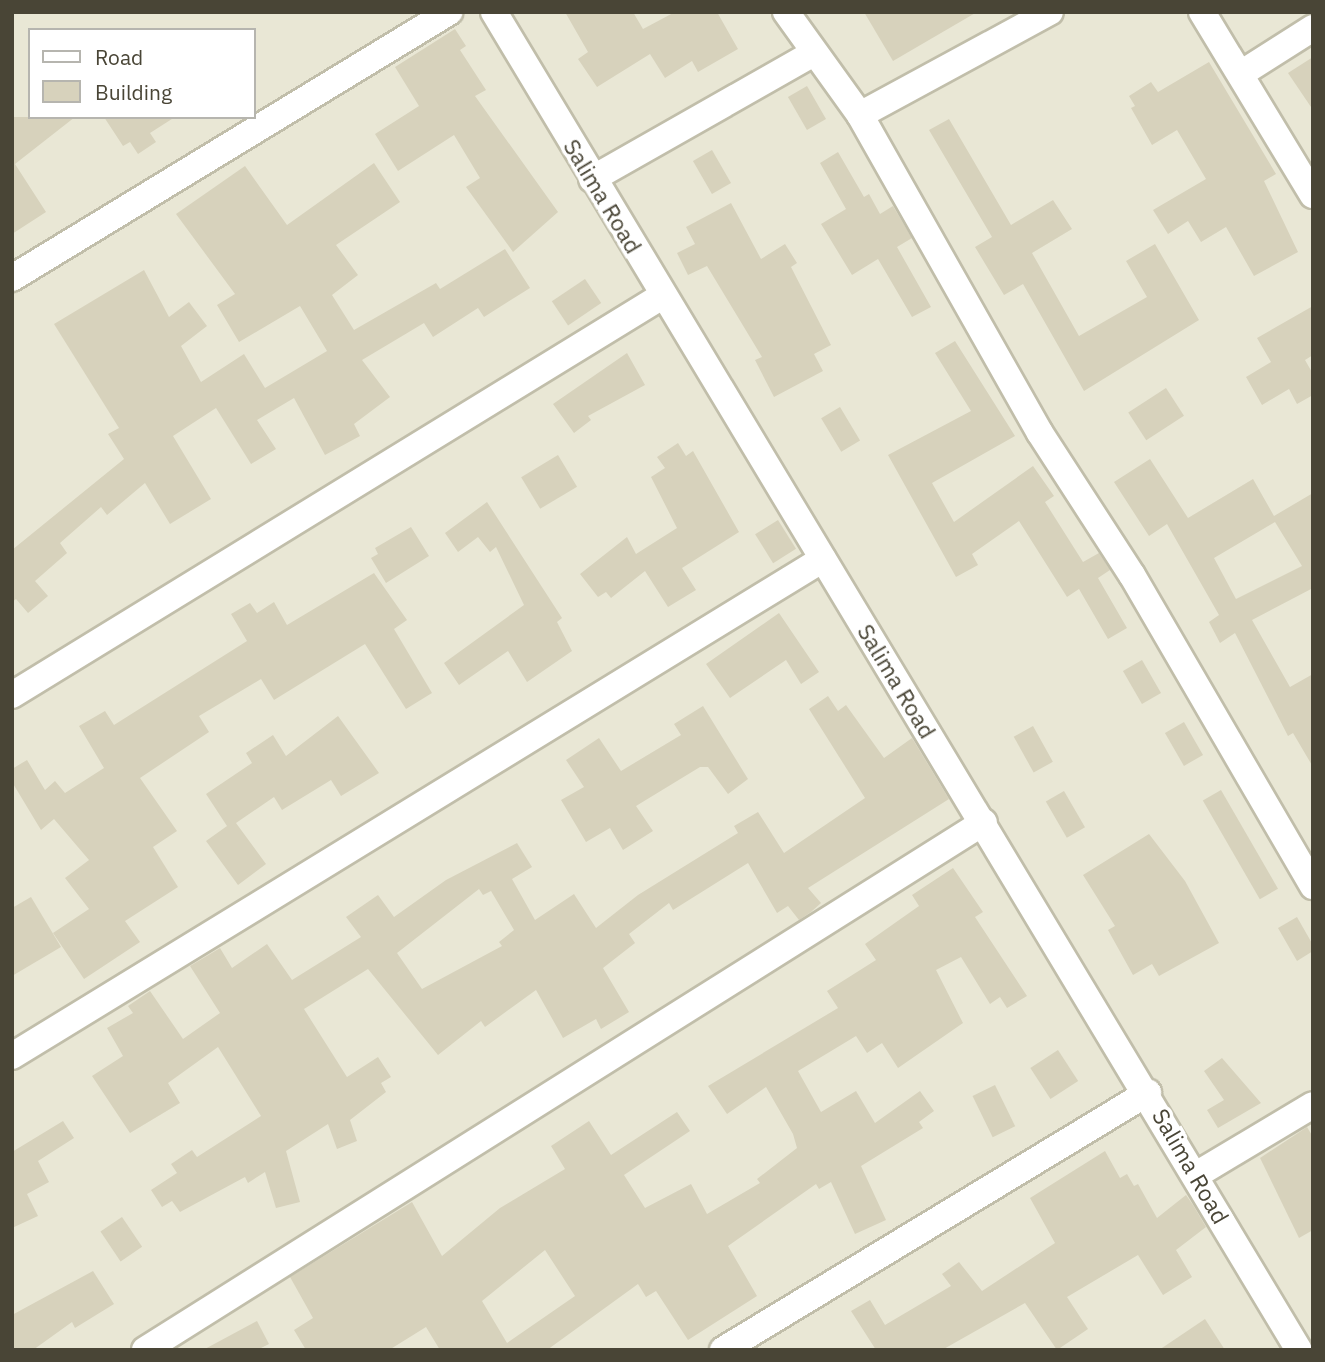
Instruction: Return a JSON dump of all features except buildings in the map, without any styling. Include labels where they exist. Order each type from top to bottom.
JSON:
[{"type":"street","points":[[12,278],[449,12]]},
{"type":"street","name":"Salima Road","points":[[494,12],[662,296],[1148,1093],[1299,1350]]},
{"type":"street","points":[[786,12],[812,54],[860,115],[1034,422],[1161,623],[1313,886]]},
{"type":"street","points":[[860,115],[1050,12]]},
{"type":"street","points":[[1202,12],[1242,73],[1313,195]]},
{"type":"street","points":[[1242,73],[1313,28]]},
{"type":"street","points":[[592,179],[812,54]]},
{"type":"street","points":[[12,695],[662,296]]},
{"type":"street","points":[[12,1056],[823,559]]},
{"type":"street","points":[[145,1350],[984,822]]},
{"type":"street","points":[[723,1350],[1148,1093]]},
{"type":"street","points":[[1196,1175],[1313,1105]]},
{"type":"shaded area","points":[[12,12],[1313,12],[1313,1350],[12,1350]]}]
